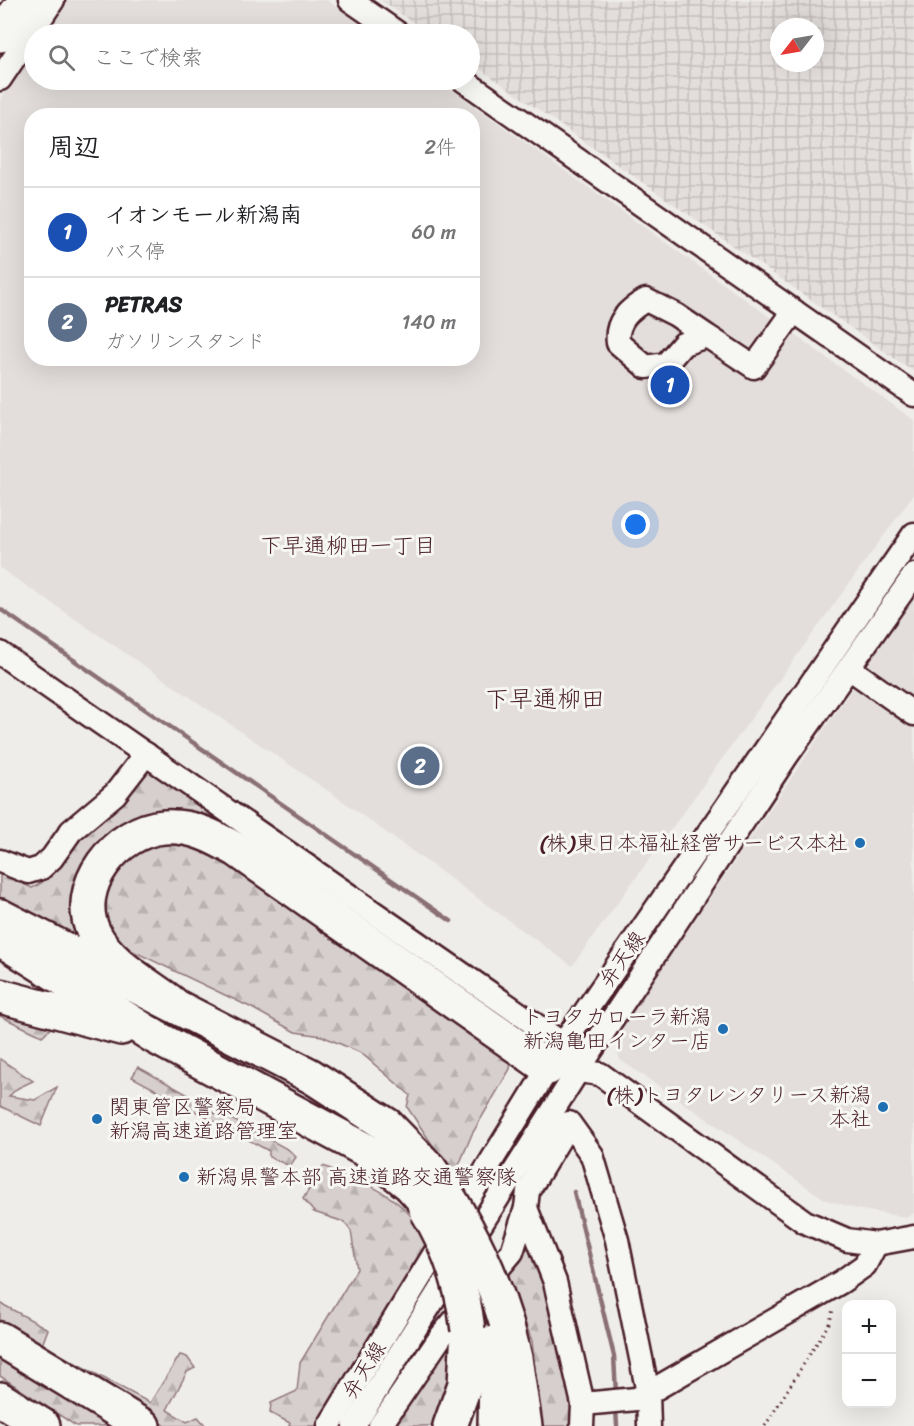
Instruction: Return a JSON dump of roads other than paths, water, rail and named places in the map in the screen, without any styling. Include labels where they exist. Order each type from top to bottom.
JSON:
[{"type":"highway","points":[[0,35],[26,0]]},
{"type":"highway","points":[[172,1003],[110,955],[94,932],[89,906],[94,878],[110,855],[133,837],[163,827],[197,830],[237,850],[563,1060]]},
{"type":"highway","points":[[0,916],[311,1076],[364,1108],[409,1145],[420,1177]]},
{"type":"highway","points":[[0,939],[155,1037],[420,1177],[461,1217],[483,1256],[488,1326],[496,1375],[495,1426]]},
{"type":"highway","points":[[0,996],[155,1037]]},
{"type":"highway","points":[[450,1426],[488,1326]]},
{"type":"highway","points":[[488,1326],[514,1372],[512,1426]]},
{"type":"highway","points":[[488,1326],[515,1358],[525,1426]]},
{"type":"highway","points":[[0,1339],[143,1426]]},
{"type":"highway","points":[[0,1399],[43,1426]]},
{"type":"highway","points":[[0,1416],[13,1426]]},
{"type":"street","points":[[37,24],[53,0]]},
{"type":"street","points":[[350,0],[385,24]]},
{"type":"street","points":[[0,79],[24,43]]},
{"type":"street","points":[[477,90],[914,395]]},
{"type":"street","points":[[707,336],[754,367],[794,311]]},
{"type":"street","name":"弁天線","points":[[329,1426],[563,1060],[914,534]]},
{"type":"street","name":"弁天線","points":[[354,1426],[563,1060],[786,757],[914,575]]},
{"type":"street","points":[[0,653],[146,754],[563,1060],[600,1074],[805,1222],[847,1240],[876,1244],[914,1237]]},
{"type":"street","points":[[849,668],[914,714]]},
{"type":"street","points":[[0,861],[28,872],[40,868],[52,858],[71,831],[115,794],[146,754]]},
{"type":"street","points":[[380,1426],[442,1335],[512,1252],[526,1208],[528,1191],[569,1123],[592,1155],[614,1229],[649,1426]]},
{"type":"street","points":[[526,1208],[555,1282],[586,1411],[642,1396],[841,1282],[865,1265],[876,1244]]},
{"type":"waterway","points":[[0,609],[451,921]]},
{"type":"waterway","points":[[574,1192],[614,1356],[616,1394]]},
{"type":"waterway","points":[[616,1409],[617,1426]]},
{"type":"place","name":"イオンモール新潟南","points":[[670,385]]},
{"type":"place","name":"PETRAS","points":[[420,766]]},
{"type":"place","name":"(株)東日本福祉経営サービス本社","points":[[860,843]]},
{"type":"place","name":"トヨタカローラ新潟 新潟亀田インター店","points":[[723,1029]]},
{"type":"place","name":"(株)トヨタレンタリース新潟 本社","points":[[883,1107]]},
{"type":"place","name":"関東管区警察局 新潟高速道路管理室","points":[[97,1119]]},
{"type":"place","name":"新潟県警本部 高速道路交通警察隊","points":[[184,1177]]},
{"type":"district","name":"下早通柳田一丁目","points":[[348,545]]},
{"type":"district","name":"下早通柳田","points":[[545,699]]}]
